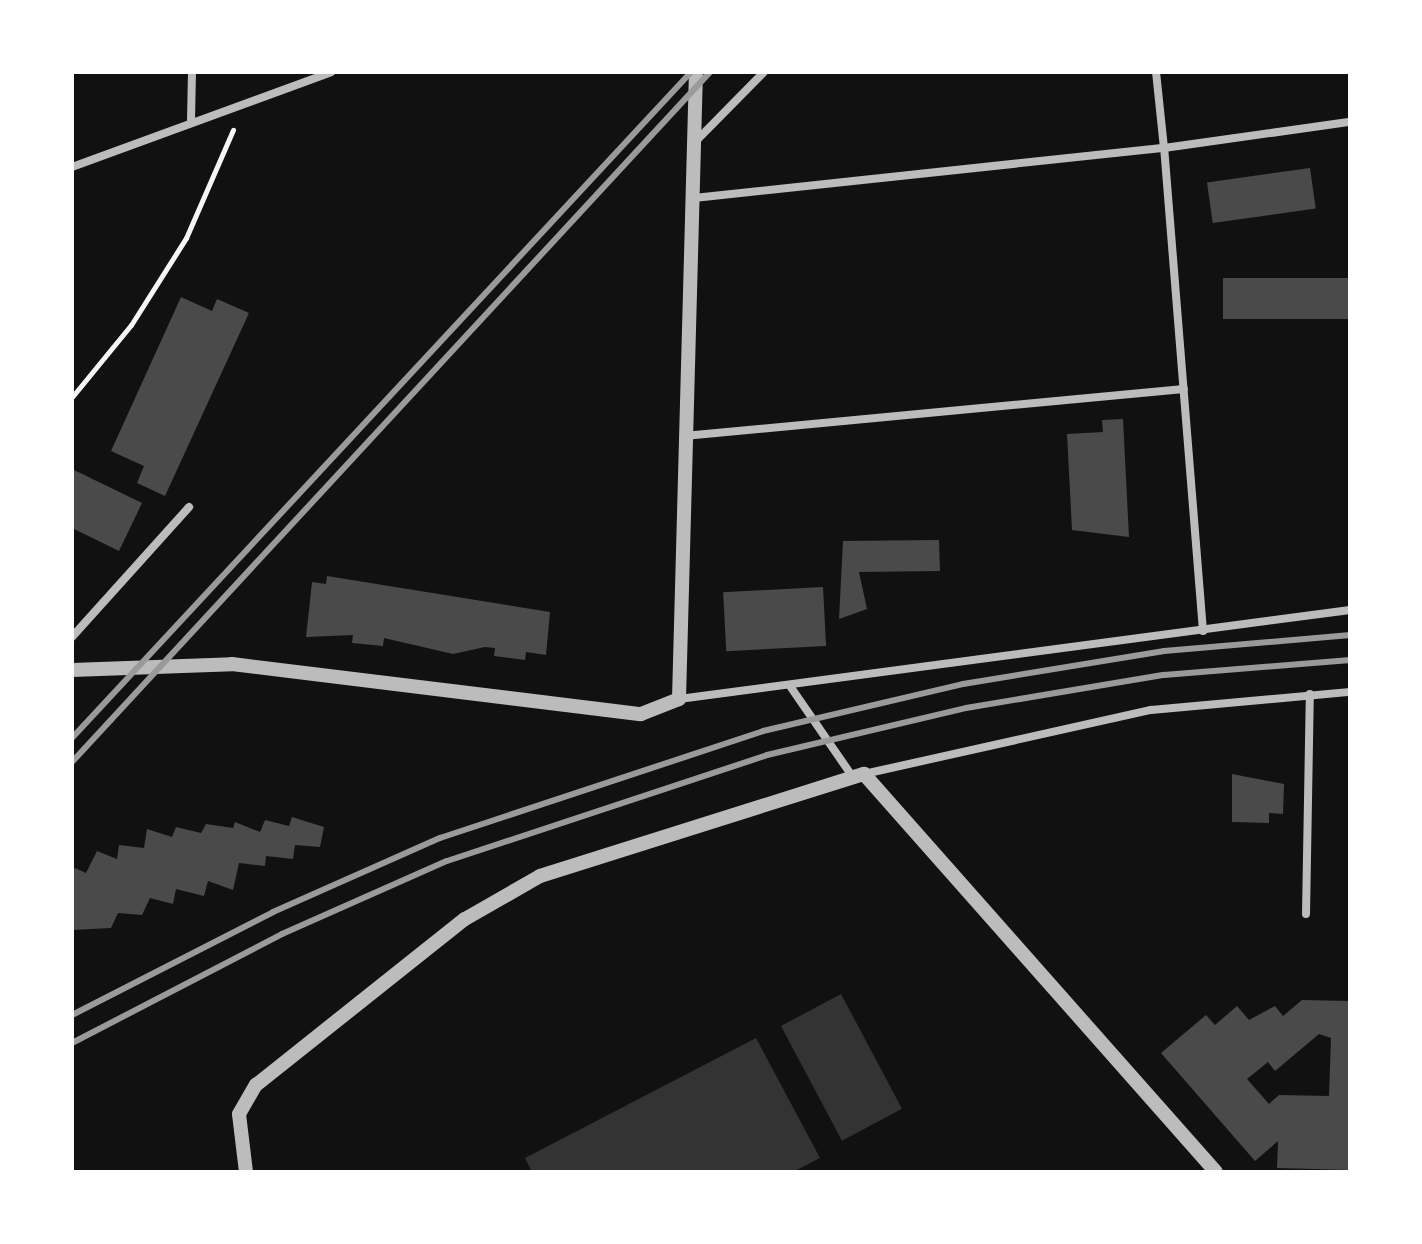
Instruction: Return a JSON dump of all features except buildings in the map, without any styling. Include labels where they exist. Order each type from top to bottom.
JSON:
[{"type":"street","points":[[191,120],[192,72]]},
{"type":"street","points":[[72,167],[191,120],[331,72]]},
{"type":"street","points":[[679,699],[684,436],[697,140],[696,72]]},
{"type":"street","points":[[697,140],[764,72]]},
{"type":"street","points":[[1156,72],[1203,631]]},
{"type":"street","points":[[694,198],[1164,148],[1350,122]]},
{"type":"street","points":[[684,436],[1184,389]]},
{"type":"street","points":[[72,637],[189,507]]},
{"type":"street","points":[[72,670],[232,664],[641,714],[679,699],[1350,610]]},
{"type":"street","points":[[790,686],[858,775],[1216,1172]]},
{"type":"street","points":[[246,1172],[239,1114],[256,1085],[465,919],[540,876],[858,775],[1151,710],[1350,692]]},
{"type":"street","points":[[1306,914],[1310,694]]},
{"type":"path","points":[[72,397],[131,325],[186,238],[242,105]]},
{"type":"shaded area","points":[[841,994],[902,1109],[842,1141],[781,1026]]},
{"type":"shaded area","points":[[756,1038],[820,1158],[793,1172],[532,1172],[525,1158]]},
{"type":"railway","points":[[72,738],[691,72]]},
{"type":"railway","points":[[72,762],[710,72]]},
{"type":"railway","points":[[72,1015],[273,912],[440,838],[763,731],[963,684],[1164,651],[1350,635]]},
{"type":"railway","points":[[72,1043],[282,934],[447,861],[767,755],[966,708],[1164,675],[1350,660]]}]
